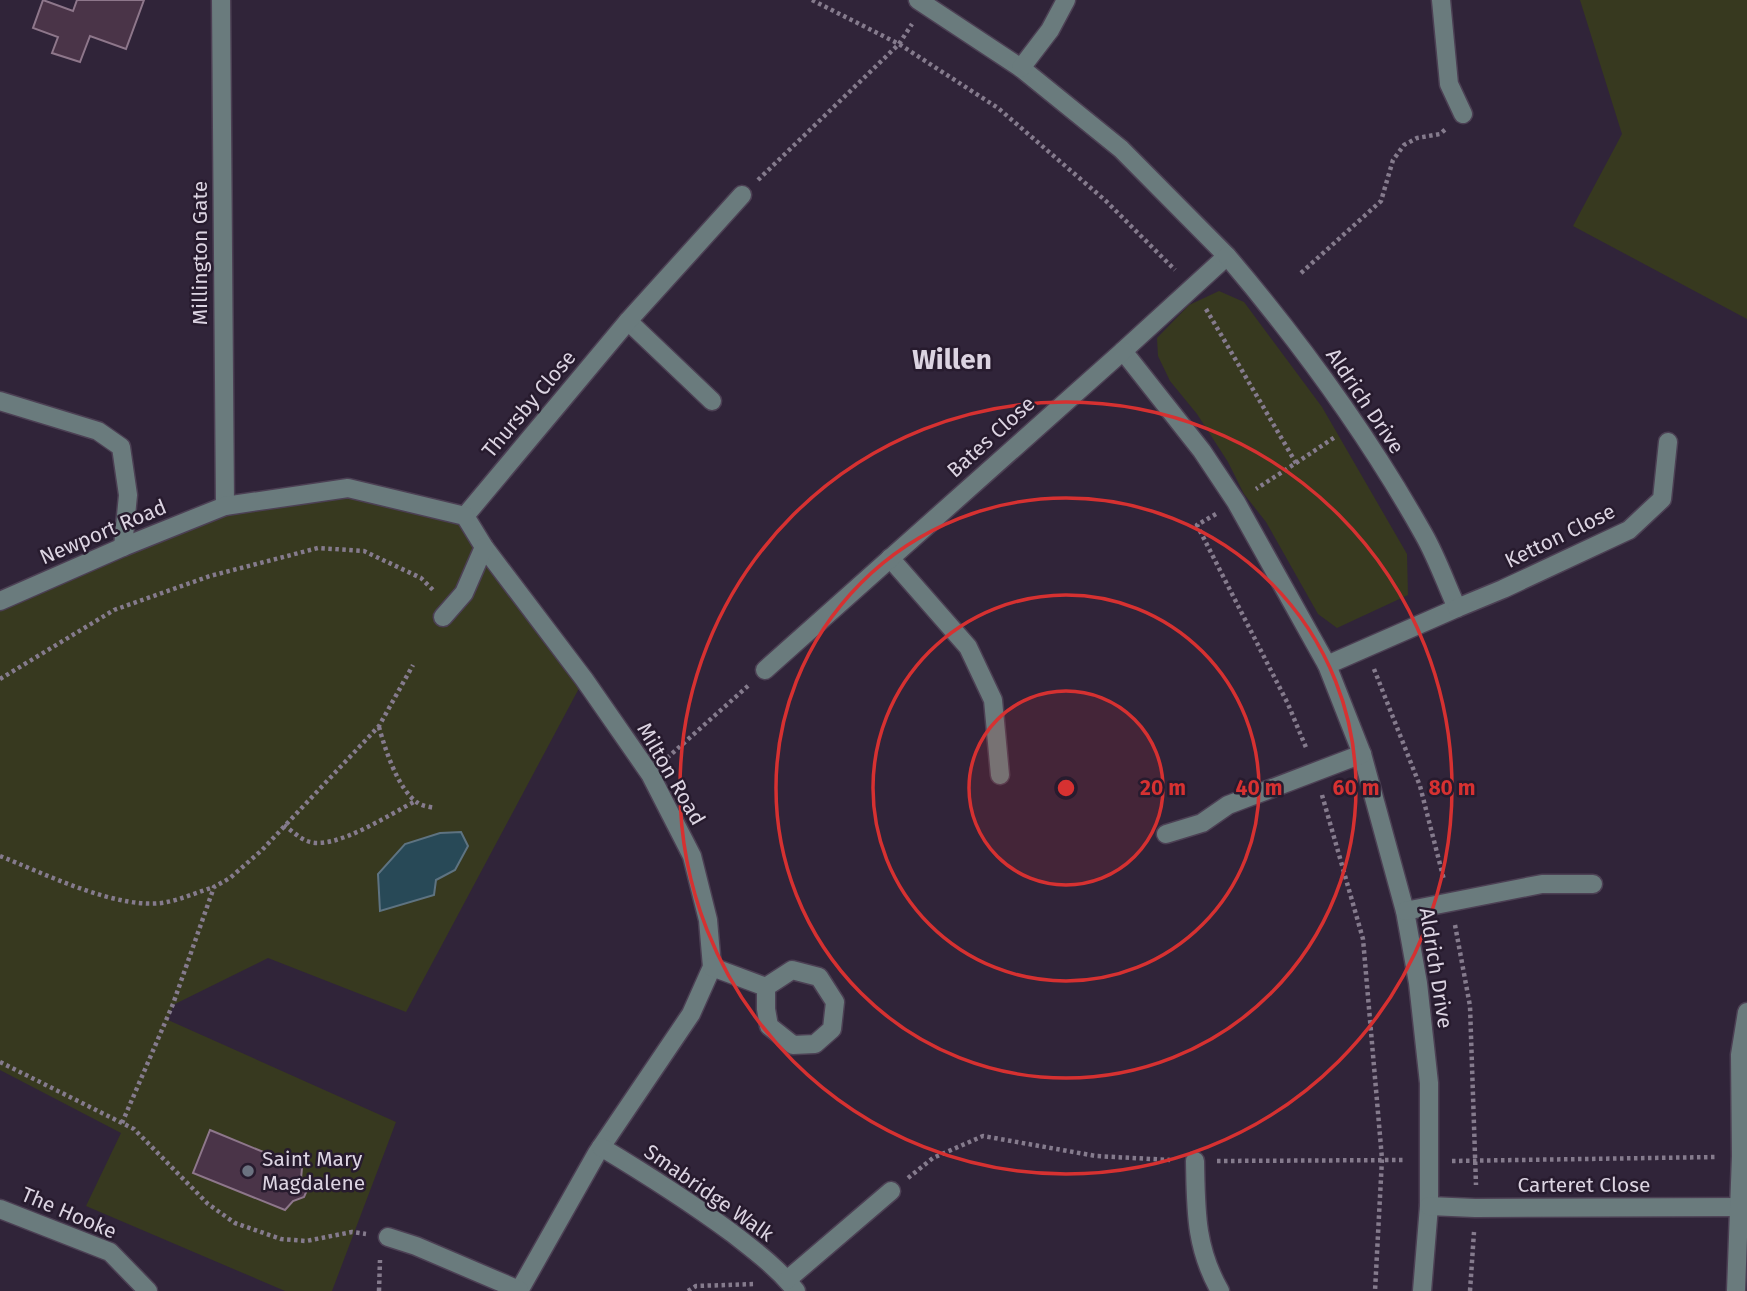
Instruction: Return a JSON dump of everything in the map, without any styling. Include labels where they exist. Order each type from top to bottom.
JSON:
[{"type":"street","name":"Millington Gate","points":[[221,0],[225,506]]},
{"type":"street","points":[[1021,68],[1051,30],[1066,0]]},
{"type":"street","points":[[1441,0],[1449,84],[1463,114]]},
{"type":"street","name":"Aldrich Drive","points":[[921,2],[1021,68],[1121,149],[1227,256],[1274,312],[1356,422],[1425,537],[1457,608]]},
{"type":"street","name":"Thursby Close","points":[[465,516],[628,321],[742,195]]},
{"type":"street","points":[[1123,351],[1227,256]]},
{"type":"street","points":[[628,321],[712,401]]},
{"type":"street","name":"Aldrich Drive","points":[[1123,351],[1202,451],[1236,502],[1326,665],[1362,754],[1405,911],[1418,984],[1429,1083],[1429,1206],[1422,1291]]},
{"type":"street","name":"Bates Close","points":[[765,670],[1123,351]]},
{"type":"street","points":[[0,401],[98,430],[121,447],[128,495],[123,547]]},
{"type":"street","name":"Ketton Close","points":[[1457,608],[1629,530],[1662,499],[1668,442]]},
{"type":"street","points":[[225,506],[348,488],[465,516]]},
{"type":"street","name":"Newport Road","points":[[0,601],[225,506]]},
{"type":"street","name":"Milton Road","points":[[465,516],[484,547],[584,679],[650,774],[692,856],[708,920],[712,967],[691,1014],[601,1147],[518,1291]]},
{"type":"street","points":[[443,617],[464,593],[484,547]]},
{"type":"street","points":[[890,558],[968,647],[993,701],[1000,775]]},
{"type":"street","points":[[1326,665],[1457,608]]},
{"type":"street","points":[[1166,834],[1202,823],[1228,805],[1362,754]]},
{"type":"street","points":[[1405,911],[1542,884],[1593,884]]},
{"type":"street","points":[[712,967],[766,987]]},
{"type":"street","points":[[792,970],[819,977],[835,1002],[832,1030],[815,1044],[793,1045],[769,1026],[766,987],[792,970]]},
{"type":"street","points":[[1736,1291],[1744,1208],[1740,1055],[1747,1012]]},
{"type":"street","name":"Smabridge Walk","points":[[601,1147],[698,1208],[757,1252],[792,1285]]},
{"type":"street","points":[[1195,1161],[1196,1221],[1207,1269],[1220,1291]]},
{"type":"street","points":[[792,1285],[891,1191]]},
{"type":"street","name":"Carteret Close","points":[[1429,1206],[1744,1208]]},
{"type":"street","name":"The Hooke","points":[[0,1209],[110,1252],[148,1291]]},
{"type":"street","points":[[388,1237],[416,1246],[518,1291]]},
{"type":"path","points":[[812,0],[899,44],[998,108],[1106,201],[1193,287],[1296,463]]},
{"type":"path","points":[[742,195],[899,44],[921,2]]},
{"type":"path","points":[[1301,273],[1381,201],[1393,160],[1404,145],[1417,138],[1440,134],[1463,114]]},
{"type":"path","points":[[1356,422],[1198,525],[1288,704],[1315,771],[1363,939],[1382,1160],[1375,1291]]},
{"type":"path","points":[[0,679],[114,610],[210,576],[318,548],[364,551],[421,579],[440,597],[464,593]]},
{"type":"path","points":[[1366,649],[1420,786],[1451,902],[1470,1006],[1477,1161],[1470,1291]]},
{"type":"path","points":[[0,856],[127,902],[165,903],[214,887],[230,878],[262,850],[379,726],[413,666]]},
{"type":"path","points":[[650,774],[765,670]]},
{"type":"path","points":[[379,726],[395,771],[419,804],[435,808]]},
{"type":"path","points":[[284,825],[307,842],[327,843],[344,838],[416,801]]},
{"type":"path","points":[[122,1123],[170,1012],[214,887]]},
{"type":"path","points":[[0,1062],[134,1129],[208,1204],[225,1217],[249,1229],[281,1239],[306,1241],[352,1232],[388,1237]]},
{"type":"path","points":[[891,1191],[933,1158],[984,1136],[1096,1156],[1195,1161],[1477,1161],[1741,1156]]},
{"type":"path","points":[[688,1291],[696,1286],[792,1285]]},
{"type":"green space","points":[[1580,0],[1747,0],[1747,319],[1573,226],[1622,134]]},
{"type":"green space","points":[[1219,291],[1244,302],[1322,407],[1407,554],[1408,595],[1337,628],[1318,614],[1266,522],[1244,494],[1228,462],[1197,414],[1170,381],[1158,356],[1157,338],[1189,305]]},
{"type":"green space","points":[[348,488],[465,516],[584,679],[406,1012],[268,958],[173,1005],[168,1020],[396,1122],[332,1291],[285,1291],[86,1206],[121,1133],[0,1070],[0,601],[225,506]]},
{"type":"water","points":[[461,832],[468,846],[455,870],[436,880],[434,895],[380,911],[378,874],[405,844],[440,833]]},
{"type":"building","points":[[43,0],[73,11],[77,0],[144,0],[126,49],[90,36],[80,62],[52,53],[58,37],[33,28]]},
{"type":"building","name":"Saint Mary Magdalene","points":[[210,1130],[302,1168],[301,1179],[308,1188],[304,1197],[293,1201],[285,1210],[193,1173]]},
{"type":"place","name":"Saint Mary Magdalene","points":[[248,1171]]},
{"type":"district","name":"Willen","points":[[952,359]]}]
